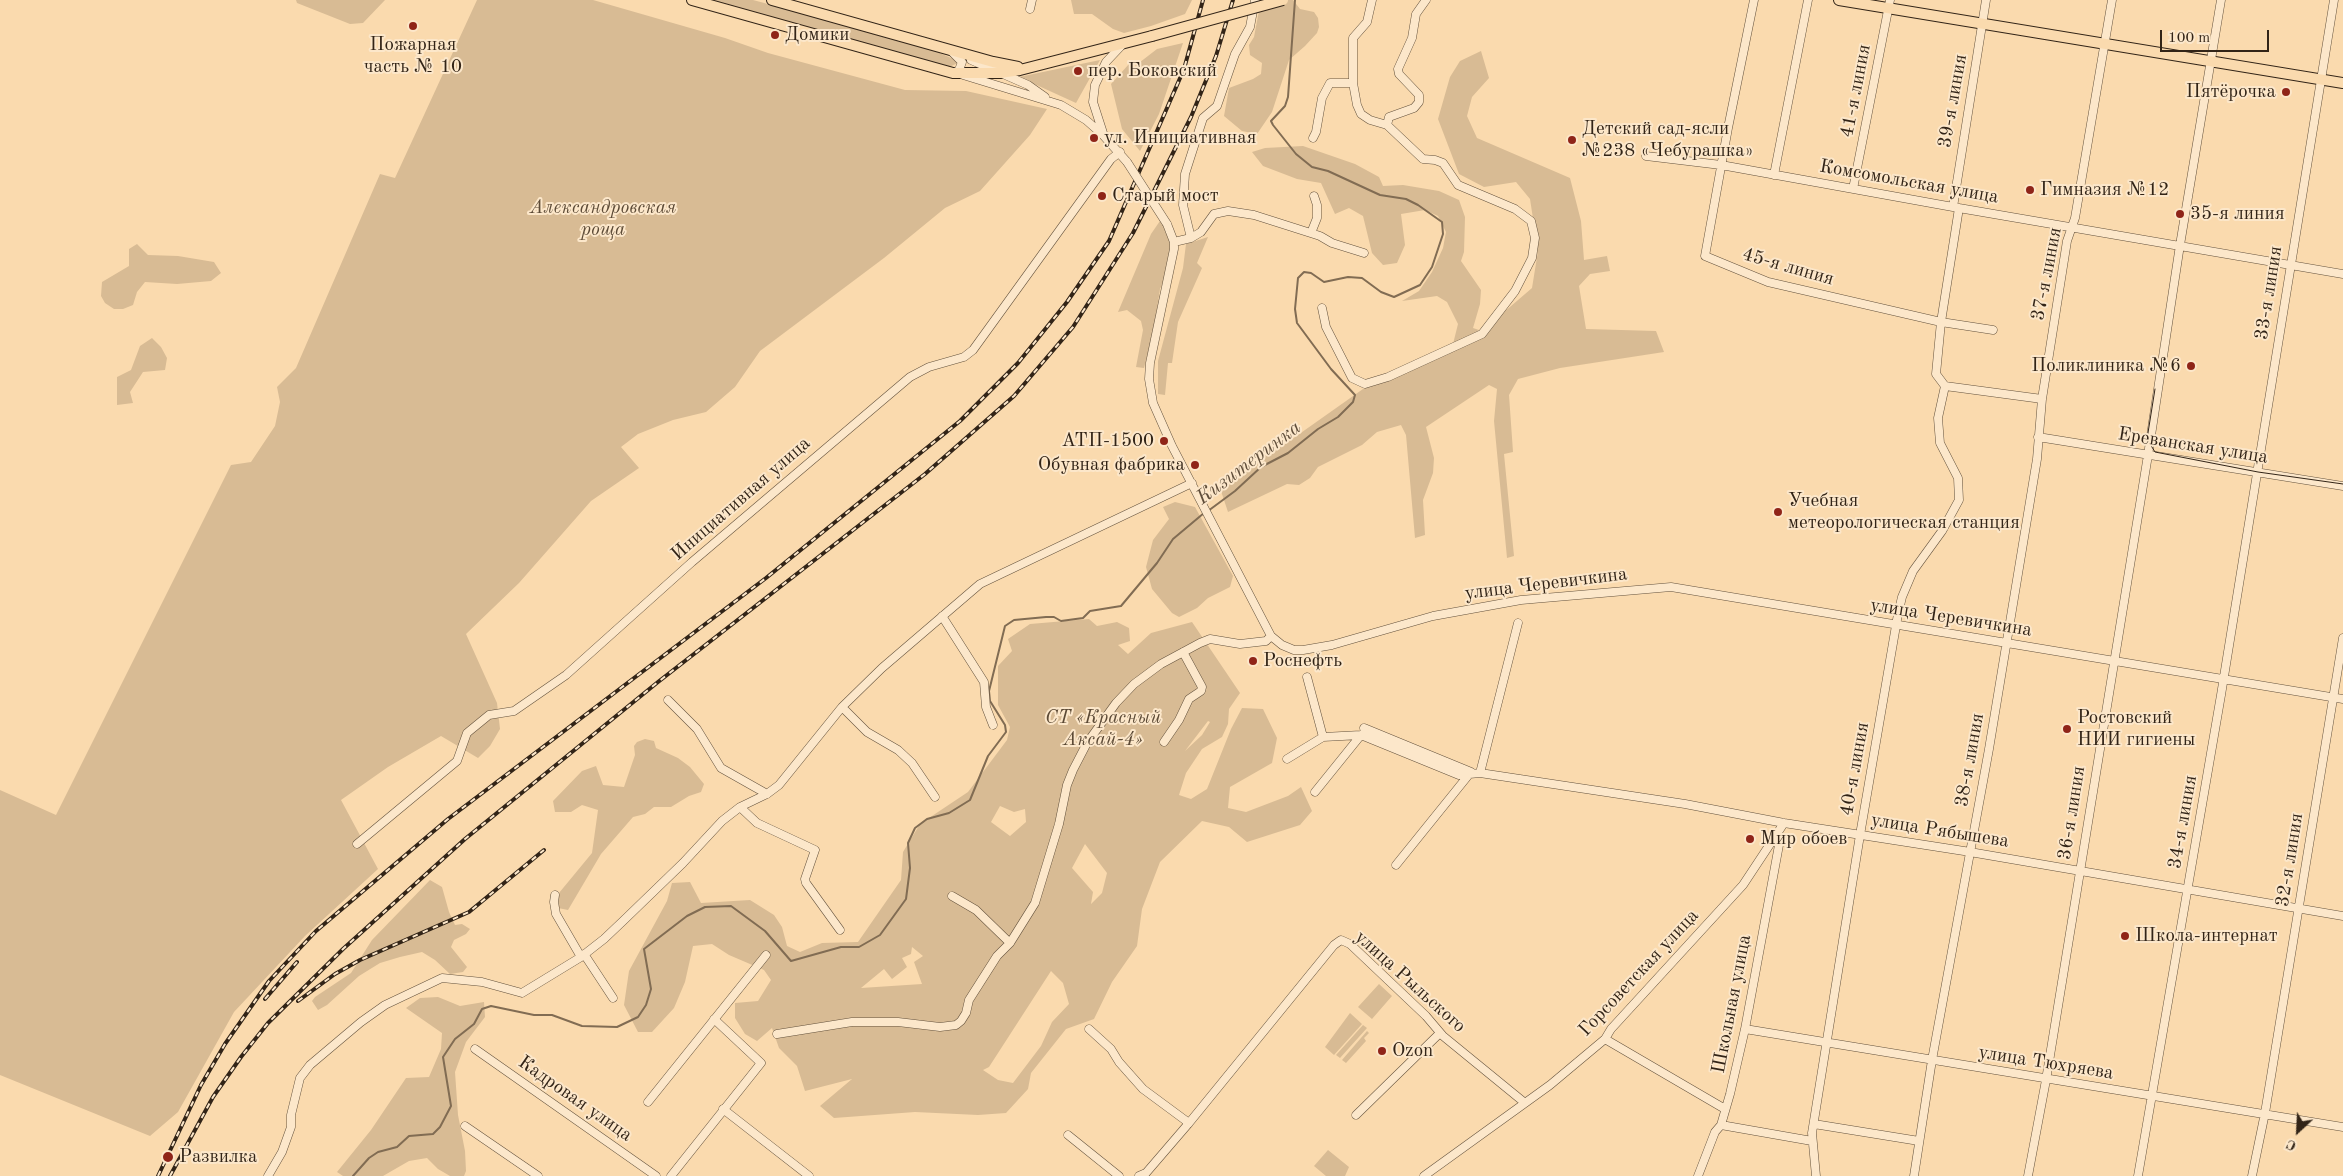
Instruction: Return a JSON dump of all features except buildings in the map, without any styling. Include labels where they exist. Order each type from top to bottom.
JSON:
[{"type":"main road","points":[[692,0],[953,73],[1000,72],[1028,68],[1122,45],[1283,0]]},
{"type":"main road","points":[[772,0],[993,62],[1028,68]]},
{"type":"main road","points":[[1839,0],[1890,4],[1983,25],[2343,82]]},
{"type":"street","points":[[1030,9],[1032,0]]},
{"type":"street","points":[[1190,238],[1184,205],[1185,174],[1203,118],[1217,106],[1235,54],[1250,27],[1255,0]]},
{"type":"street","points":[[1322,308],[1326,328],[1352,378],[1365,384],[1388,376],[1482,334],[1515,291],[1532,258],[1535,238],[1531,221],[1516,209],[1458,185],[1443,163],[1423,159],[1387,125],[1370,120],[1361,114],[1357,105],[1353,83],[1354,38],[1367,22],[1371,12],[1372,0]]},
{"type":"street","points":[[1387,125],[1389,117],[1414,108],[1419,102],[1419,96],[1399,74],[1398,69],[1412,38],[1416,14],[1426,0]]},
{"type":"street","name":"45-я линия","points":[[1754,0],[1705,256],[1768,282],[1941,322]]},
{"type":"street","points":[[1774,175],[1808,0]]},
{"type":"street","name":"39-я линия","points":[[1945,386],[1936,374],[1941,322],[1956,208],[1962,140],[1986,0]]},
{"type":"street","name":"37-я линия","points":[[2038,437],[2042,399],[2067,241],[2072,227],[2112,0]]},
{"type":"street","points":[[2148,455],[2180,245],[2221,0]]},
{"type":"street","name":"33-я линия","points":[[2258,473],[2334,0]]},
{"type":"street","name":"41-я линия","points":[[1853,189],[1890,4]]},
{"type":"street","points":[[1103,135],[1093,102],[1095,85],[1106,62],[1122,45]]},
{"type":"street","points":[[947,49],[962,62],[959,70],[953,73]]},
{"type":"street","points":[[777,1034],[852,1022],[898,1022],[940,1027],[956,1025],[966,1013],[969,1000],[992,963],[1010,943],[1035,903],[1059,824],[1067,785],[1087,743],[1116,703],[1134,684],[1161,664],[1210,639],[1240,644],[1266,641],[1271,636],[1153,403],[1149,379],[1150,363],[1173,261],[1174,242],[1167,224],[1120,152],[1086,120],[1051,101],[1028,85],[947,49]]},
{"type":"street","points":[[953,73],[1051,101]]},
{"type":"street","points":[[1313,138],[1316,132],[1322,98],[1330,83],[1353,83]]},
{"type":"street","name":"Инициативная улица","points":[[358,844],[457,761],[467,733],[488,715],[514,711],[566,675],[692,562],[910,376],[929,367],[964,357],[973,350],[1111,159],[1120,152]]},
{"type":"street","name":"Комсомольская улица","points":[[1646,156],[1721,165],[1956,208],[2343,274]]},
{"type":"street","points":[[1311,233],[1317,218],[1317,205],[1314,196]]},
{"type":"street","points":[[1174,242],[1190,238],[1201,232],[1214,214],[1228,211],[1254,215],[1311,233],[1364,253]]},
{"type":"street","points":[[1941,322],[1993,330]]},
{"type":"street","points":[[1945,386],[2042,399]]},
{"type":"street","name":"40-я линия","points":[[1816,1176],[1812,1141],[1814,1124],[1896,625],[1907,581],[1942,531],[1959,500],[1958,478],[1940,443],[1938,418],[1945,386]]},
{"type":"street","name":"Ереванская улица","points":[[2038,437],[2343,486]]},
{"type":"street","name":"38-я линия","points":[[1914,1176],[1932,1060],[1970,852],[2037,458],[2038,437]]},
{"type":"street","name":"36-я линия","points":[[2028,1176],[2046,1080],[2148,455]]},
{"type":"street","name":"34-я линия","points":[[2138,1176],[2258,473]]},
{"type":"street","points":[[268,1176],[282,1152],[291,1127],[291,1115],[300,1078],[310,1065],[384,1005],[442,978],[482,982],[522,993],[582,956],[623,921],[722,821],[740,807],[767,794],[788,775],[842,708],[882,668],[980,584],[1192,483]]},
{"type":"street","name":"улица Черевичкина","points":[[1271,636],[1287,647],[1307,650],[1332,645],[1433,616],[1501,604],[1671,587],[2343,699]]},
{"type":"street","points":[[942,616],[984,682],[986,707],[994,725]]},
{"type":"street","points":[[1480,773],[1518,623]]},
{"type":"street","name":"32-я линия","points":[[2252,1176],[2265,1114],[2343,638]]},
{"type":"street","points":[[1164,742],[1179,720],[1189,699],[1201,691],[1202,687],[1183,652]]},
{"type":"street","points":[[1306,676],[1323,737]]},
{"type":"street","points":[[668,700],[697,729],[721,768],[767,794]]},
{"type":"street","points":[[842,708],[867,732],[898,750],[912,763],[934,797]]},
{"type":"street","points":[[1315,792],[1362,732]]},
{"type":"street","name":"улица Рябышева","points":[[1287,759],[1323,737],[1362,732],[1432,760],[1471,772],[1685,804],[1784,823],[2079,870],[2343,916]]},
{"type":"street","points":[[1396,864],[1471,772]]},
{"type":"street","points":[[740,807],[757,822],[815,850],[806,882],[840,930]]},
{"type":"street","name":"Горсоветская улица","points":[[1424,1176],[1525,1103],[1605,1039],[1611,1029],[1743,885],[1784,823]]},
{"type":"street","name":"Школьная улица","points":[[1698,1176],[1715,1132],[1721,1125],[1745,1029],[1779,845],[1776,833]]},
{"type":"street","points":[[555,895],[556,914],[582,956],[613,998]]},
{"type":"street","points":[[952,896],[976,910],[1010,943]]},
{"type":"street","name":"улица Рыльского","points":[[1140,1176],[1146,1173],[1189,1123],[1334,945],[1341,940],[1350,944],[1431,1021],[1440,1033],[1525,1103]]},
{"type":"street","points":[[648,1102],[766,955]]},
{"type":"street","points":[[671,1176],[761,1063],[714,1020]]},
{"type":"street","points":[[1089,1029],[1111,1049],[1119,1062],[1143,1089],[1189,1123]]},
{"type":"street","name":"улица Тюхряева","points":[[1745,1029],[2343,1128]]},
{"type":"street","points":[[1356,1115],[1440,1033]]},
{"type":"street","points":[[1605,1039],[1725,1109]]},
{"type":"street","name":"Кадровая улица","points":[[475,1048],[656,1176]]},
{"type":"street","points":[[724,1109],[809,1176]]},
{"type":"street","points":[[1814,1124],[1919,1141]]},
{"type":"street","points":[[1721,1125],[1812,1141]]},
{"type":"street","points":[[465,1126],[538,1176]]},
{"type":"street","points":[[1068,1135],[1120,1176]]},
{"type":"green space","points":[[296,0],[385,0],[363,23],[350,24],[297,3]]},
{"type":"green space","name":"Александровская роща","points":[[477,0],[593,0],[725,38],[768,53],[905,90],[966,91],[1047,109],[1030,135],[980,191],[945,208],[884,258],[760,351],[735,387],[706,412],[673,420],[638,434],[621,447],[639,468],[591,501],[519,583],[466,634],[497,703],[500,729],[490,746],[478,758],[441,736],[388,767],[341,800],[378,869],[305,936],[234,1012],[178,1112],[150,1136],[0,1075],[0,790],[56,815],[231,465],[251,462],[275,426],[280,402],[277,387],[296,368],[380,174],[395,178]]},
{"type":"green space","points":[[701,0],[753,0],[918,44],[956,60],[958,63],[949,67]]},
{"type":"green space","points":[[1071,0],[1192,0],[1185,14],[1124,33],[1113,29],[1092,14],[1074,14]]},
{"type":"green space","points":[[1261,0],[1293,0],[1300,9],[1314,12],[1318,18],[1319,27],[1317,33],[1289,60],[1272,112],[1257,134],[1242,131],[1224,116],[1229,88],[1261,74],[1262,63],[1250,55],[1249,45],[1254,37]]},
{"type":"green space","points":[[1183,43],[1159,114],[1140,151],[1122,129],[1111,84],[1129,64],[1135,66],[1157,49]]},
{"type":"green space","points":[[1481,51],[1489,78],[1472,97],[1467,116],[1477,138],[1570,178],[1581,221],[1584,260],[1607,256],[1610,271],[1590,274],[1579,286],[1586,329],[1656,331],[1664,352],[1560,368],[1518,379],[1509,395],[1513,452],[1504,454],[1514,556],[1507,558],[1494,421],[1497,389],[1489,385],[1426,427],[1434,458],[1433,473],[1423,500],[1425,535],[1415,538],[1406,435],[1401,425],[1377,432],[1362,445],[1318,467],[1310,478],[1299,485],[1287,484],[1228,512],[1218,482],[1288,442],[1363,389],[1451,352],[1458,324],[1447,302],[1437,296],[1402,301],[1419,291],[1432,272],[1443,248],[1446,232],[1438,216],[1425,210],[1401,214],[1405,245],[1397,263],[1383,265],[1372,253],[1363,216],[1349,208],[1335,214],[1321,183],[1297,179],[1263,166],[1252,152],[1265,148],[1303,146],[1355,164],[1379,177],[1383,186],[1403,185],[1439,191],[1459,200],[1465,217],[1464,252],[1461,261],[1481,290],[1480,304],[1473,328],[1482,331],[1532,288],[1538,251],[1530,199],[1516,182],[1484,187],[1459,174],[1438,119],[1450,77],[1460,61]]},
{"type":"green space","points":[[1100,60],[1076,103],[1019,77]]},
{"type":"green space","points":[[1162,218],[1171,251],[1168,270],[1160,289],[1154,328],[1144,368],[1136,367],[1143,330],[1141,321],[1127,310],[1118,312],[1151,234]]},
{"type":"green space","points":[[1208,237],[1197,263],[1202,268],[1178,322],[1172,363],[1168,363],[1165,395],[1158,394],[1158,361],[1183,268],[1186,244]]},
{"type":"green space","points":[[137,244],[148,255],[178,256],[214,262],[221,273],[211,281],[177,284],[145,282],[137,292],[133,305],[123,309],[114,309],[105,303],[101,296],[102,282],[129,266],[129,249]]},
{"type":"green space","points":[[152,338],[161,347],[167,358],[165,370],[143,372],[130,392],[133,403],[117,405],[117,377],[131,370],[140,346]]},
{"type":"green space","points":[[1175,502],[1195,507],[1233,576],[1230,587],[1208,598],[1197,608],[1179,617],[1172,613],[1152,589],[1146,567],[1153,540],[1169,519],[1163,507]]},
{"type":"green space","name":"СТ «Красный Аксай-4»","points":[[1089,619],[1097,626],[1117,622],[1129,628],[1130,641],[1118,645],[1128,654],[1151,633],[1192,622],[1240,693],[1229,709],[1228,724],[1222,737],[1202,749],[1186,773],[1179,795],[1191,799],[1207,789],[1231,729],[1242,708],[1263,709],[1277,738],[1272,763],[1230,787],[1228,808],[1246,812],[1288,796],[1301,787],[1312,811],[1300,825],[1247,842],[1229,827],[1202,821],[1160,862],[1142,909],[1137,946],[1112,982],[1094,1019],[1066,1029],[1031,1073],[1028,1089],[1006,1113],[978,1115],[915,1112],[834,1118],[820,1106],[852,1079],[805,1091],[797,1066],[779,1048],[772,1028],[757,1041],[745,1034],[735,1018],[735,1003],[758,1001],[771,980],[764,970],[729,955],[712,944],[693,946],[685,982],[674,1008],[652,1032],[638,1032],[624,1005],[629,971],[667,901],[672,883],[690,882],[701,903],[750,900],[774,915],[782,927],[787,946],[800,952],[822,943],[858,942],[901,880],[903,852],[920,824],[968,792],[1007,740],[1010,727],[998,705],[998,666],[1012,651],[1008,639],[1030,624]],"holes":[[[1208,721],[1210,722],[1202,735],[1185,751]],[[1000,806],[1014,812],[1025,809],[1026,822],[1010,836],[991,822]],[[1085,844],[1107,873],[1102,893],[1091,904],[1093,892],[1072,868]],[[912,947],[923,956],[914,962],[922,984],[861,988],[884,969],[892,979],[907,967],[902,958],[911,954]],[[1051,971],[1063,983],[1069,1004],[1052,1022],[1041,1046],[1013,1083],[998,1080],[983,1070],[989,1067]]]},
{"type":"green space","points":[[645,739],[654,741],[656,748],[678,758],[690,767],[704,784],[701,792],[689,796],[671,807],[654,807],[645,814],[633,817],[601,854],[568,910],[558,908],[559,893],[592,853],[598,810],[582,805],[571,812],[555,812],[553,801],[582,771],[596,766],[603,785],[624,787],[635,755],[634,746],[637,742]]},
{"type":"green space","points":[[430,880],[442,887],[455,925],[462,924],[470,929],[466,934],[454,940],[451,947],[467,967],[463,972],[450,974],[435,960],[422,952],[400,957],[380,963],[359,976],[327,1005],[318,1010],[312,1001],[315,997],[351,973],[372,940]]},
{"type":"green space","points":[[1379,984],[1392,996],[1372,1019],[1358,1007]]},
{"type":"green space","points":[[438,997],[460,1006],[484,1002],[485,1017],[466,1042],[455,1072],[458,1115],[465,1151],[466,1171],[464,1176],[450,1176],[438,1169],[427,1158],[409,1161],[383,1176],[343,1176],[337,1172],[371,1130],[406,1078],[429,1077],[441,1049],[442,1033],[406,1008],[420,998]]},
{"type":"green space","points":[[1350,1013],[1362,1024],[1334,1055],[1325,1047]]},
{"type":"green space","points":[[1363,1025],[1367,1028],[1340,1058],[1336,1055]]},
{"type":"green space","points":[[1367,1031],[1369,1033],[1364,1038],[1366,1041],[1346,1063],[1342,1060]]},
{"type":"green space","points":[[1328,1150],[1349,1167],[1345,1176],[1326,1176],[1314,1166]]},
{"type":"waterway","name":"Кизитеринка","points":[[1208,511],[1235,491],[1261,467],[1288,453],[1318,429],[1338,417],[1353,402],[1355,395],[1331,369],[1297,323],[1295,309],[1298,278],[1304,272],[1311,273],[1324,282],[1348,277],[1362,278],[1381,292],[1394,297],[1420,285],[1432,267],[1443,234],[1442,222],[1418,205],[1406,199],[1380,195],[1328,171],[1312,167],[1296,154],[1273,125],[1271,121],[1285,106],[1288,97],[1295,0]]},
{"type":"waterway","name":"Кизитеринка","points":[[353,1176],[369,1158],[378,1152],[397,1147],[409,1136],[433,1134],[440,1127],[451,1106],[443,1057],[455,1039],[474,1024],[482,1009],[491,1006],[534,1015],[552,1015],[582,1026],[617,1027],[638,1017],[646,1005],[651,989],[644,949],[687,916],[705,907],[731,906],[765,931],[791,961],[841,947],[859,947],[880,935],[906,899],[910,868],[908,843],[915,828],[927,819],[949,813],[970,800],[988,756],[1006,732],[1005,725],[990,701],[989,691],[1005,626],[1014,620],[1054,617],[1061,621],[1083,618],[1090,611],[1121,606],[1157,563],[1173,539],[1204,513]]},
{"type":"tram line","points":[[2155,389],[2147,439],[2155,452],[2258,472],[2343,484]]},
{"type":"railway","points":[[158,1176],[201,1085],[225,1044],[269,981],[316,931],[448,819],[766,578],[960,421],[1018,363],[1067,302],[1109,241],[1184,69],[1203,0]]},
{"type":"railway","points":[[170,1176],[213,1097],[241,1057],[268,1023],[343,949],[465,839],[658,682],[925,474],[1014,396],[1073,327],[1133,233],[1191,117],[1216,56],[1233,0]]},
{"type":"railway","points":[[298,1001],[335,974],[360,960],[469,912],[544,850]]},
{"type":"railway","points":[[265,999],[297,962]]},
{"type":"place","name":"Пожарная часть № 10","points":[[413,26]]},
{"type":"place","name":"Домики","points":[[775,35]]},
{"type":"place","name":"пер. Боковский","points":[[1078,71]]},
{"type":"place","name":"Пятёрочка","points":[[2286,92]]},
{"type":"place","name":"ул. Инициативная","points":[[1094,138]]},
{"type":"place","name":"Детский сад-ясли №238 «Чебурашка»","points":[[1572,140]]},
{"type":"place","name":"Гимназия №12","points":[[2030,190]]},
{"type":"place","name":"Старый мост","points":[[1102,196]]},
{"type":"place","name":"35-я линия","points":[[2180,214]]},
{"type":"place","name":"Поликлиника №6","points":[[2191,366]]},
{"type":"place","name":"АТП-1500","points":[[1164,441]]},
{"type":"place","name":"Обувная фабрика","points":[[1195,465]]},
{"type":"place","name":"Учебная метеорологическая станция","points":[[1778,512]]},
{"type":"place","name":"Роснефть","points":[[1253,661]]},
{"type":"place","name":"Ростовский НИИ гигиены","points":[[2067,729]]},
{"type":"place","name":"Мир обоев","points":[[1750,839]]},
{"type":"place","name":"Школа-интернат","points":[[2125,936]]},
{"type":"place","name":"Ozon","points":[[1382,1051]]},
{"type":"place","name":"Развилка","points":[[168,1157]]}]
